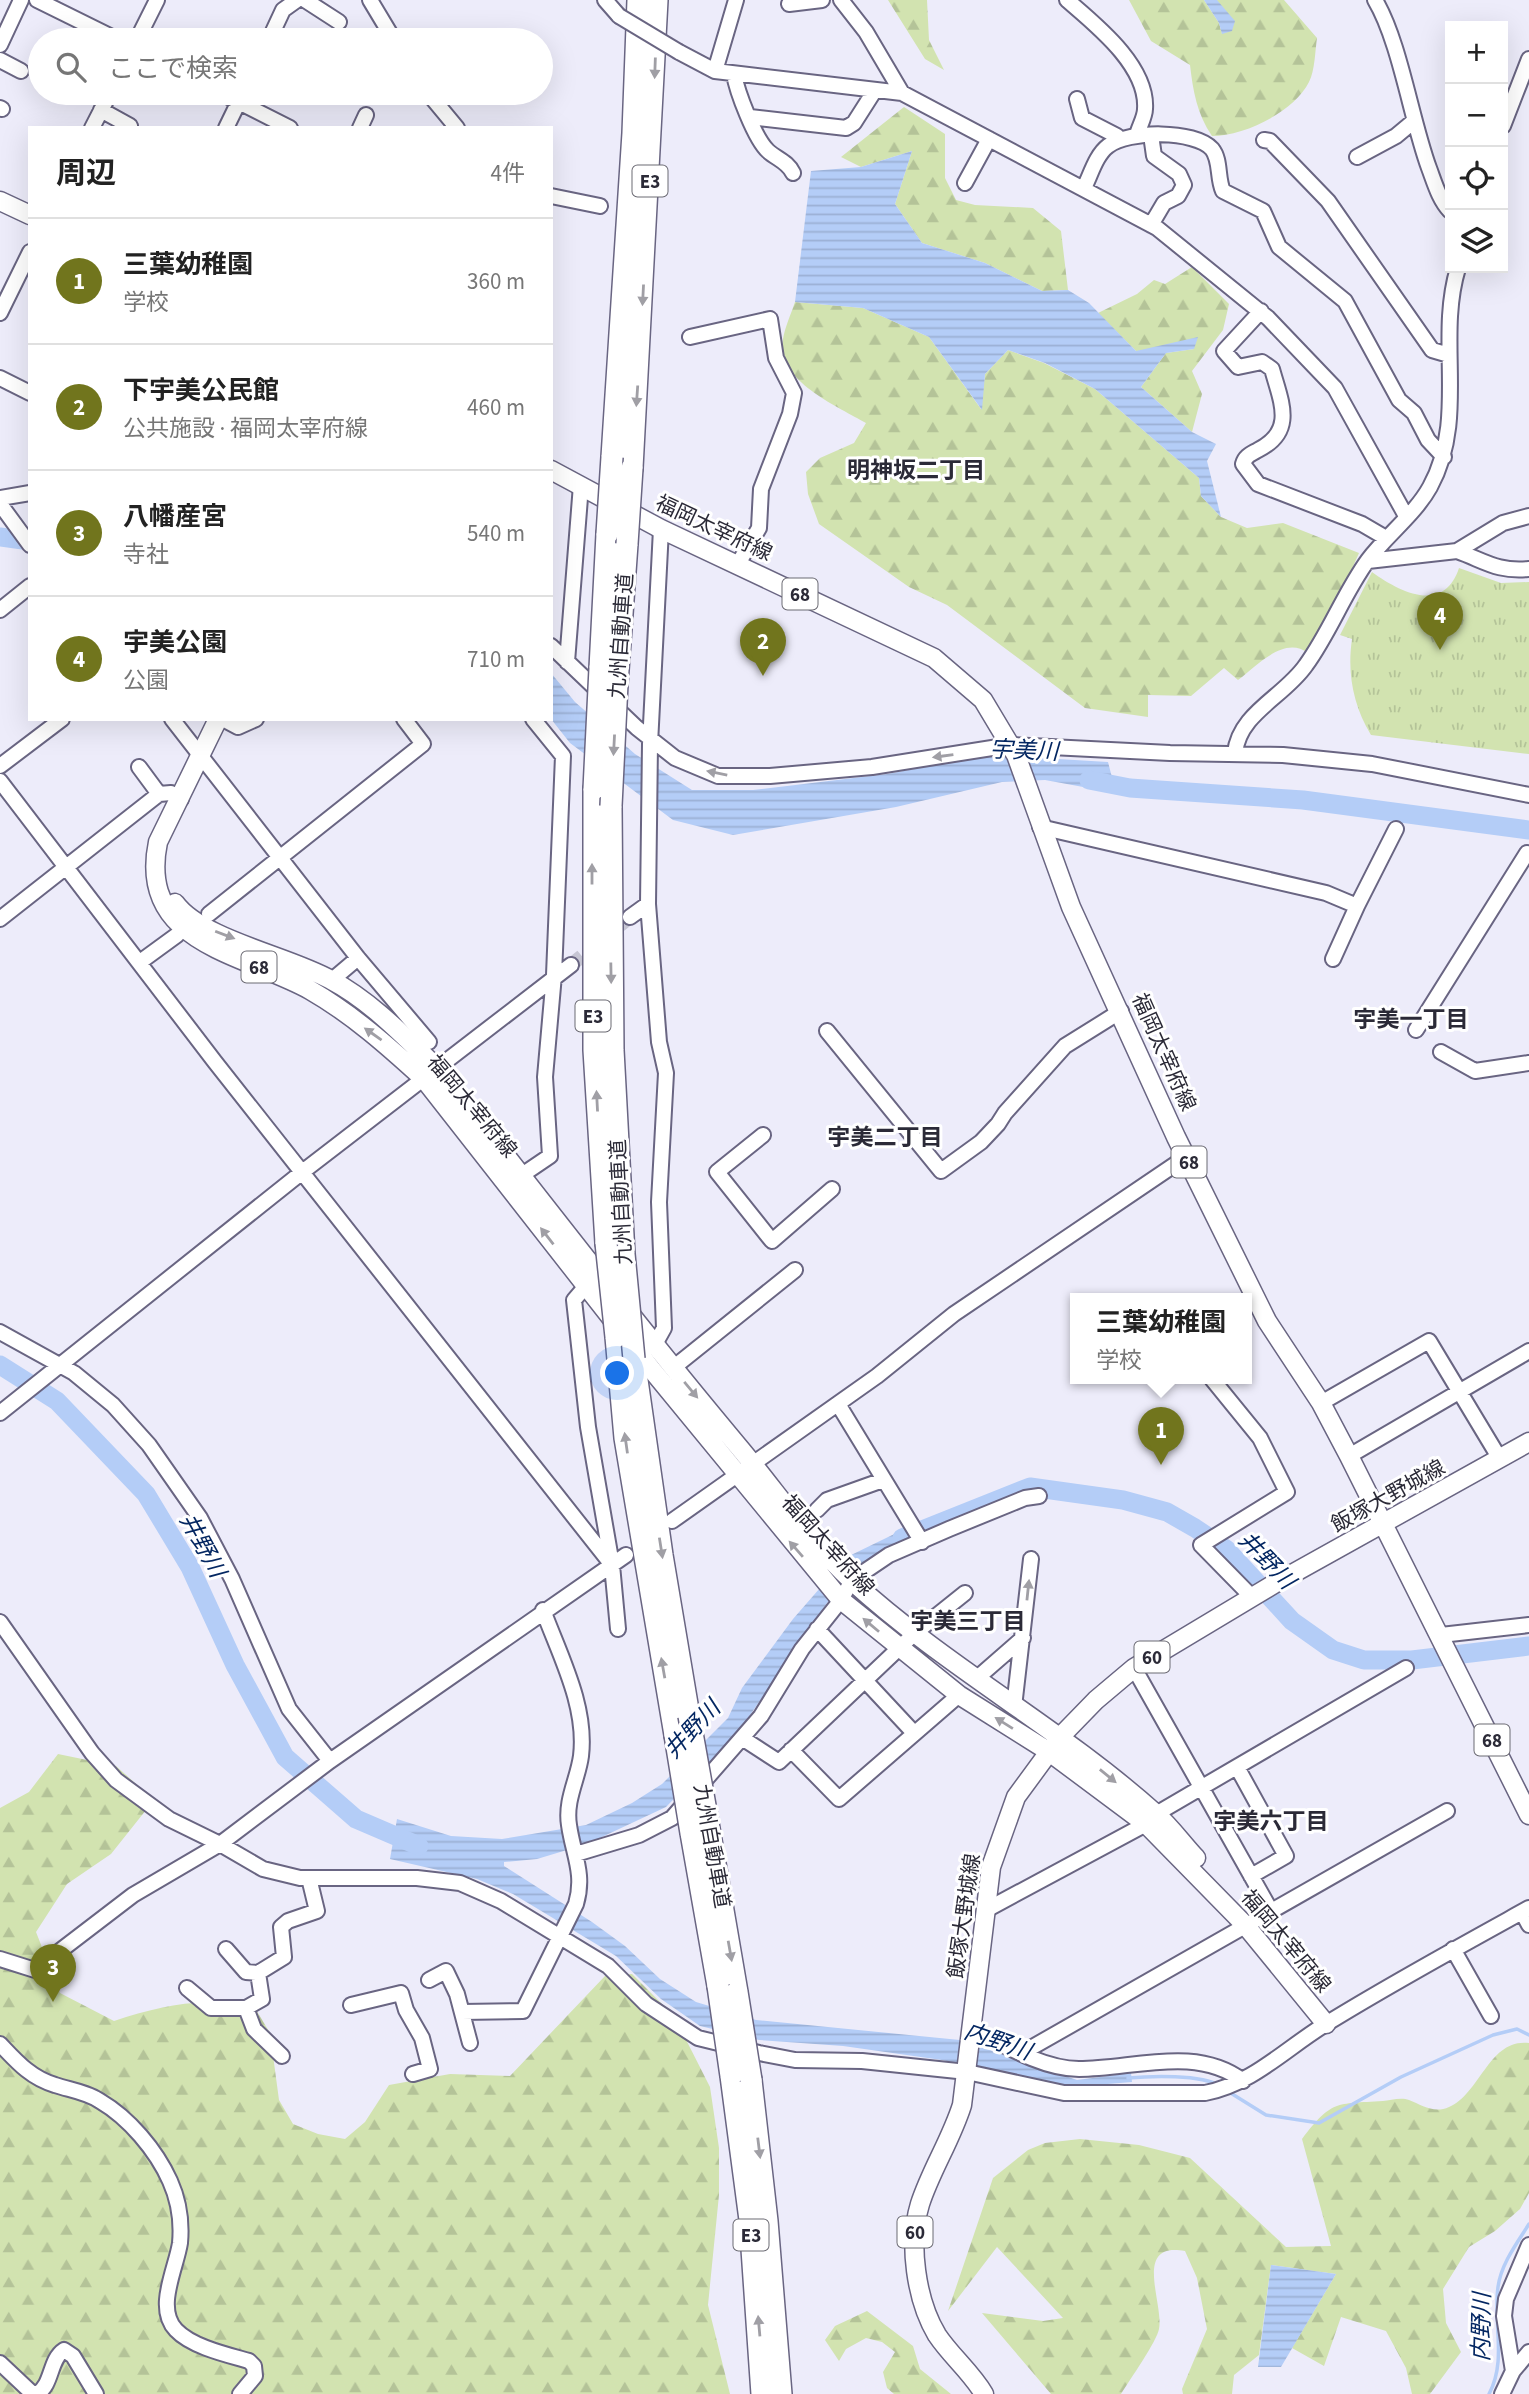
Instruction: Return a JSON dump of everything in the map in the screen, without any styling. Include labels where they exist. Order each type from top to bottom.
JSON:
[{"type":"highway","name":"九州自動車道","points":[[638,0],[621,349],[607,534],[594,789],[594,1049],[615,1249],[660,1542],[706,1811],[728,1989],[771,2261],[780,2394]]},
{"type":"highway","name":"九州自動車道","points":[[657,0],[640,361],[611,806],[616,1336],[625,1438],[691,1833],[728,1989]]},
{"type":"highway","name":"九州自動車道","points":[[741,2078],[762,2394]]},
{"type":"main road","points":[[0,201],[28,214]]},
{"type":"main road","name":"福岡太宰府線","points":[[553,471],[661,529],[934,658],[983,700],[1013,750],[1071,907],[1186,1157],[1268,1321],[1321,1403],[1384,1523],[1529,1815]]},
{"type":"main road","name":"福岡太宰府線","points":[[219,721],[169,825],[158,842],[154,862],[155,880],[161,900],[182,928],[195,939],[310,990],[431,1074],[522,1175],[673,1368],[747,1471],[785,1536],[841,1600],[959,1695],[1054,1744]]},
{"type":"main road","name":"福岡太宰府線","points":[[169,825],[163,862],[171,898],[182,913],[203,926],[332,980],[397,1030],[586,1286],[799,1527],[852,1580],[915,1633],[1014,1707],[1054,1744],[1151,1819],[1250,1924],[1326,2024]]},
{"type":"main road","name":"飯塚大野城線","points":[[984,2394],[938,2336],[929,2319],[919,2284],[916,2217],[962,2105],[991,1867],[1016,1797],[1054,1744],[1096,1700],[1134,1668],[1273,1584],[1529,1442]]},
{"type":"street","points":[[0,45],[21,0]]},
{"type":"street","points":[[37,0],[94,28]]},
{"type":"street","points":[[142,28],[157,0]]},
{"type":"street","points":[[275,28],[283,10],[297,0]]},
{"type":"street","points":[[305,0],[339,22]]},
{"type":"street","points":[[370,0],[387,28]]},
{"type":"street","points":[[605,0],[619,16],[715,71],[902,93],[1151,225],[1261,311],[1335,388],[1406,516]]},
{"type":"street","points":[[715,71],[736,0]]},
{"type":"street","points":[[789,4],[821,0]]},
{"type":"street","points":[[841,0],[866,33],[902,93]]},
{"type":"street","points":[[1068,0],[1117,45],[1135,74],[1145,111],[1144,135],[1154,156],[1180,174],[1184,185],[1178,196],[1164,203],[1151,225]]},
{"type":"street","points":[[1375,0],[1390,39],[1414,121],[1443,203],[1449,210]]},
{"type":"street","points":[[1508,113],[1529,59]]},
{"type":"street","points":[[0,60],[21,71]]},
{"type":"street","points":[[734,74],[737,88],[766,149],[790,167],[793,173]]},
{"type":"street","points":[[750,117],[846,128],[854,124],[874,90]]},
{"type":"street","points":[[1077,99],[1082,118],[1116,135],[1119,140]]},
{"type":"street","points":[[93,126],[104,105]]},
{"type":"street","points":[[227,126],[237,105]]},
{"type":"street","points":[[254,105],[287,126]]},
{"type":"street","points":[[438,105],[455,126]]},
{"type":"street","points":[[101,110],[130,125]]},
{"type":"street","points":[[1357,157],[1395,136],[1414,121]]},
{"type":"street","points":[[1084,188],[1100,156],[1119,140],[1144,135],[1175,136],[1204,143],[1211,148],[1216,156],[1223,191],[1263,211],[1279,247],[1345,301],[1399,400],[1414,413],[1428,440],[1444,457]]},
{"type":"street","points":[[965,183],[989,139]]},
{"type":"street","points":[[1264,140],[1270,141],[1328,201],[1432,350],[1449,355]]},
{"type":"street","points":[[553,196],[600,206]]},
{"type":"street","points":[[0,313],[28,257]]},
{"type":"street","points":[[1235,753],[1236,738],[1243,725],[1291,685],[1307,665],[1334,624],[1368,561],[1429,489],[1444,457],[1451,423],[1450,300],[1457,273]]},
{"type":"street","points":[[1261,311],[1224,351],[1238,367],[1262,362],[1272,369],[1283,419],[1282,428],[1272,443],[1248,455],[1243,464],[1258,484],[1362,524],[1386,538]]},
{"type":"street","points":[[690,337],[769,319],[776,358],[794,393],[790,414],[761,489],[759,528],[738,565]]},
{"type":"street","points":[[0,378],[28,392]]},
{"type":"street","points":[[568,662],[581,485]]},
{"type":"street","points":[[28,494],[1,504],[28,542]]},
{"type":"street","points":[[1368,561],[1457,551],[1503,523],[1529,516]]},
{"type":"street","points":[[654,1346],[664,1328],[659,1202],[666,1073],[659,1042],[648,904],[648,813],[661,529]]},
{"type":"street","points":[[1457,551],[1487,566],[1512,571],[1529,569]]},
{"type":"street","points":[[0,610],[28,588]]},
{"type":"street","points":[[553,648],[650,741],[676,758],[718,776],[770,776],[1013,750],[1235,753],[1372,764],[1529,795]]},
{"type":"street","points":[[0,766],[59,721]]},
{"type":"street","points":[[174,721],[358,958],[429,1042]]},
{"type":"street","points":[[224,721],[238,727],[252,721]]},
{"type":"street","points":[[209,914],[279,855],[423,744],[406,721]]},
{"type":"street","points":[[522,1175],[550,1156],[545,1077],[554,975],[563,756],[535,721]]},
{"type":"street","points":[[138,767],[159,793]]},
{"type":"street","points":[[0,781],[301,1173],[612,1565]]},
{"type":"street","points":[[0,919],[159,793],[171,793],[181,799]]},
{"type":"street","points":[[1040,827],[1326,893],[1357,905]]},
{"type":"street","points":[[1333,959],[1395,829]]},
{"type":"street","points":[[1416,1030],[1527,853],[1529,854]]},
{"type":"street","points":[[630,917],[648,904]]},
{"type":"street","points":[[140,962],[177,935]]},
{"type":"street","points":[[332,980],[358,958]]},
{"type":"street","points":[[0,1413],[301,1173],[431,1074],[554,975],[571,965]]},
{"type":"street","points":[[827,1031],[941,1171],[998,1124],[1005,1112],[1065,1046],[1121,1011]]},
{"type":"street","points":[[1441,1052],[1475,1071],[1529,1063]]},
{"type":"street","points":[[763,1135],[717,1172],[772,1241],[832,1189]]},
{"type":"street","points":[[672,1521],[747,1471],[954,1314],[1186,1157]]},
{"type":"street","points":[[673,1368],[795,1270]]},
{"type":"street","points":[[586,1286],[574,1300],[588,1427],[612,1565],[618,1629]]},
{"type":"street","points":[[0,1332],[59,1367],[113,1405],[172,1475],[200,1518],[232,1579],[289,1709],[329,1762]]},
{"type":"street","points":[[1321,1403],[1429,1340],[1500,1459]]},
{"type":"street","points":[[1349,1456],[1529,1352]]},
{"type":"street","points":[[1216,1384],[1260,1438],[1287,1492],[1201,1545],[1255,1596]]},
{"type":"street","points":[[838,1404],[921,1541]]},
{"type":"street","points":[[817,1510],[827,1500],[883,1480]]},
{"type":"street","points":[[576,1854],[639,1835],[672,1818],[761,1716],[852,1580],[889,1555],[1025,1498],[1039,1496]]},
{"type":"street","points":[[0,1959],[34,1970],[133,1895],[220,1844],[329,1762],[543,1610],[626,1555]]},
{"type":"street","points":[[1014,1707],[1031,1559]]},
{"type":"street","points":[[742,1738],[779,1762],[915,1633],[965,1593]]},
{"type":"street","points":[[462,2012],[523,2011],[576,1904],[581,1887],[568,1823],[569,1795],[581,1757],[581,1720],[543,1610]]},
{"type":"street","points":[[0,1622],[92,1754],[116,1780],[169,1819],[220,1844],[263,1870],[309,1878],[443,1879],[501,1901],[561,1932],[608,1966],[646,2004],[698,2038],[795,2060],[968,2066],[1064,2093],[1205,2094],[1239,2084],[1326,2024],[1453,1950],[1527,1915]]},
{"type":"street","points":[[1442,1637],[1529,1625]]},
{"type":"street","points":[[817,1629],[914,1733]]},
{"type":"street","points":[[976,1679],[1023,1638]]},
{"type":"street","points":[[1134,1668],[1271,1911]]},
{"type":"street","points":[[986,1910],[1151,1819],[1406,1668]]},
{"type":"street","points":[[791,1750],[839,1799],[959,1695]]},
{"type":"street","points":[[1237,1767],[1286,1856],[1251,1877]]},
{"type":"street","points":[[1022,2053],[1447,1811]]},
{"type":"street","points":[[226,1949],[246,1972],[258,1973],[284,1956],[281,1927],[288,1921],[317,1911],[309,1878]]},
{"type":"street","points":[[1453,1950],[1491,2016]]},
{"type":"street","points":[[429,1980],[446,1972],[462,2012],[470,2043]]},
{"type":"street","points":[[187,1988],[211,2008],[246,2008],[262,1999],[258,1973]]},
{"type":"street","points":[[351,2005],[401,1993],[406,2010],[422,2038],[430,2069],[413,2074]]},
{"type":"street","points":[[246,2008],[254,2029],[282,2056]]},
{"type":"street","points":[[972,2031],[1022,2053],[1078,2069],[1137,2063],[1205,2064],[1230,2071],[1239,2084]]},
{"type":"street","points":[[0,2044],[24,2070],[52,2085],[100,2100],[140,2135],[169,2178],[180,2207],[180,2242],[167,2299],[167,2316],[175,2330],[187,2339],[249,2361],[254,2366],[255,2376],[240,2394]]},
{"type":"street","points":[[1513,2371],[1504,2316],[1506,2300],[1529,2245]]},
{"type":"street","points":[[0,2363],[35,2394],[43,2390],[56,2355],[64,2350],[73,2356],[96,2394]]},
{"type":"street","points":[[1502,2394],[1513,2371],[1529,2352]]},
{"type":"green space","points":[[888,0],[927,0],[929,40],[944,70],[925,59]]},
{"type":"green space","points":[[1129,0],[1204,0],[1219,23],[1222,34],[1217,0],[1284,0],[1317,38],[1309,82],[1292,103],[1267,120],[1239,132],[1212,136],[1196,102],[1190,65],[1151,41]]},
{"type":"green space","points":[[904,107],[945,134],[945,178],[956,200],[975,205],[1033,208],[1061,231],[1068,290],[1042,291],[985,263],[922,243],[895,204],[912,151],[861,167],[841,157]]},
{"type":"green space","points":[[1192,267],[1229,304],[1223,330],[1192,371],[1202,394],[1192,432],[1141,387],[1166,353],[1194,349],[1136,351],[1098,313],[1137,294],[1154,280],[1165,284]]},
{"type":"green space","points":[[795,302],[863,308],[929,337],[981,409],[985,374],[1008,350],[1044,363],[1095,389],[1199,478],[1201,496],[1221,517],[1247,528],[1283,523],[1359,553],[1340,596],[1308,653],[1299,648],[1280,650],[1238,680],[1224,668],[1191,696],[1148,695],[1148,717],[1085,708],[947,605],[909,587],[819,524],[808,494],[806,472],[820,458],[854,443],[866,423],[811,390],[789,367],[783,354],[783,339]]},
{"type":"green space","points":[[1459,568],[1501,583],[1529,582],[1529,754],[1371,735],[1360,712],[1351,676],[1352,639],[1340,635],[1372,572],[1408,592],[1433,595],[1443,591],[1452,582]]},
{"type":"green space","points":[[58,1754],[116,1766],[154,1800],[111,1854],[67,1884],[36,1932],[60,1993],[114,2021],[183,2004],[236,2004],[255,2008],[270,2033],[279,2100],[293,2124],[318,2134],[345,2139],[365,2122],[389,2085],[450,2074],[510,2076],[605,1976],[632,1974],[674,2016],[710,2087],[719,2148],[719,2195],[708,2305],[730,2394],[0,2394],[0,1808],[29,1792]]},
{"type":"green space","points":[[1529,2043],[1529,2193],[1520,2209],[1495,2231],[1469,2247],[1443,2289],[1446,2323],[1461,2352],[1430,2394],[1412,2394],[1406,2368],[1386,2331],[1341,2317],[1324,2366],[1292,2348],[1336,2274],[1271,2265],[1259,2355],[1234,2375],[1232,2394],[1183,2394],[1182,2389],[1207,2329],[1197,2278],[1185,2251],[1169,2250],[1159,2255],[1154,2276],[1159,2329],[1121,2394],[1051,2394],[982,2313],[1043,2321],[1063,2318],[997,2247],[948,2311],[993,2178],[1028,2150],[1045,2143],[1080,2139],[1139,2145],[1190,2158],[1286,2247],[1331,2246],[1302,2139],[1321,2117],[1336,2106],[1344,2104],[1396,2099],[1406,2099],[1433,2109],[1444,2109],[1460,2100],[1504,2049],[1515,2044]]},
{"type":"green space","points":[[867,2311],[913,2346],[920,2369],[951,2394],[894,2394],[887,2388],[883,2372],[895,2352],[882,2342],[866,2338],[846,2349],[839,2361],[825,2340],[835,2326]]},
{"type":"water","points":[[1204,0],[1217,0],[1235,21],[1232,31],[1222,34],[1219,23]]},
{"type":"water","points":[[912,151],[895,204],[922,243],[985,263],[1042,291],[1068,290],[1089,303],[1136,351],[1198,337],[1194,349],[1166,353],[1141,387],[1192,432],[1216,444],[1207,461],[1221,517],[1201,496],[1199,478],[1095,389],[1045,363],[1008,350],[985,374],[982,410],[929,337],[863,308],[795,302],[811,171],[861,167]]},
{"type":"water","points":[[553,675],[575,702],[635,754],[692,790],[753,790],[887,774],[990,755],[1108,762],[1116,793],[1045,780],[1002,782],[896,807],[733,835],[673,820],[570,743],[553,721]]},
{"type":"water","points":[[919,1522],[931,1533],[858,1570],[827,1603],[735,1737],[666,1807],[587,1844],[537,1859],[504,1862],[504,1866],[592,1922],[625,1946],[660,1979],[696,2002],[756,2020],[960,2040],[1077,2080],[1131,2073],[1132,2082],[1071,2087],[942,2060],[843,2046],[759,2040],[700,2026],[661,1999],[616,1956],[513,1894],[477,1879],[390,1859],[397,1819],[451,1836],[502,1839],[586,1825],[632,1803],[662,1784],[728,1718],[742,1688],[793,1619],[847,1557]]},
{"type":"water","points":[[1271,2265],[1336,2274],[1281,2367],[1258,2367]]},
{"type":"waterway","name":"宇美川","points":[[0,537],[28,541]]},
{"type":"waterway","name":"宇美川","points":[[1089,780],[1130,788],[1303,800],[1529,830]]},
{"type":"waterway","name":"井野川","points":[[0,1365],[57,1401],[146,1494],[190,1567],[235,1665],[285,1757],[356,1819],[419,1846]]},
{"type":"waterway","name":"井野川","points":[[902,1538],[1030,1487],[1123,1500],[1167,1512],[1226,1549],[1292,1621],[1333,1650],[1364,1660],[1412,1660],[1529,1646]]},
{"type":"waterway","name":"内野川","points":[[1229,2092],[1266,2115],[1319,2123],[1401,2077],[1493,2035],[1517,2029],[1529,2035]]},
{"type":"waterway","name":"内野川","points":[[1128,2078],[1162,2076],[1201,2079],[1220,2086]]},
{"type":"waterway","name":"内野川","points":[[1489,2394],[1497,2368],[1497,2301],[1500,2278],[1510,2254],[1529,2224]]},
{"type":"tunnel","points":[[571,965],[630,917]]},
{"type":"place","name":"宇美公園","points":[[1440,650]]},
{"type":"place","name":"下宇美公民館","points":[[763,676]]},
{"type":"place","name":"三葉幼稚園","points":[[1161,1465]]},
{"type":"place","name":"八幡産宮","points":[[53,2002]]},
{"type":"district","name":"明神坂二丁目","points":[[916,470]]},
{"type":"district","name":"宇美一丁目","points":[[1411,1019]]},
{"type":"district","name":"宇美二丁目","points":[[885,1137]]},
{"type":"district","name":"宇美三丁目","points":[[968,1621]]},
{"type":"district","name":"宇美六丁目","points":[[1271,1821]]}]
